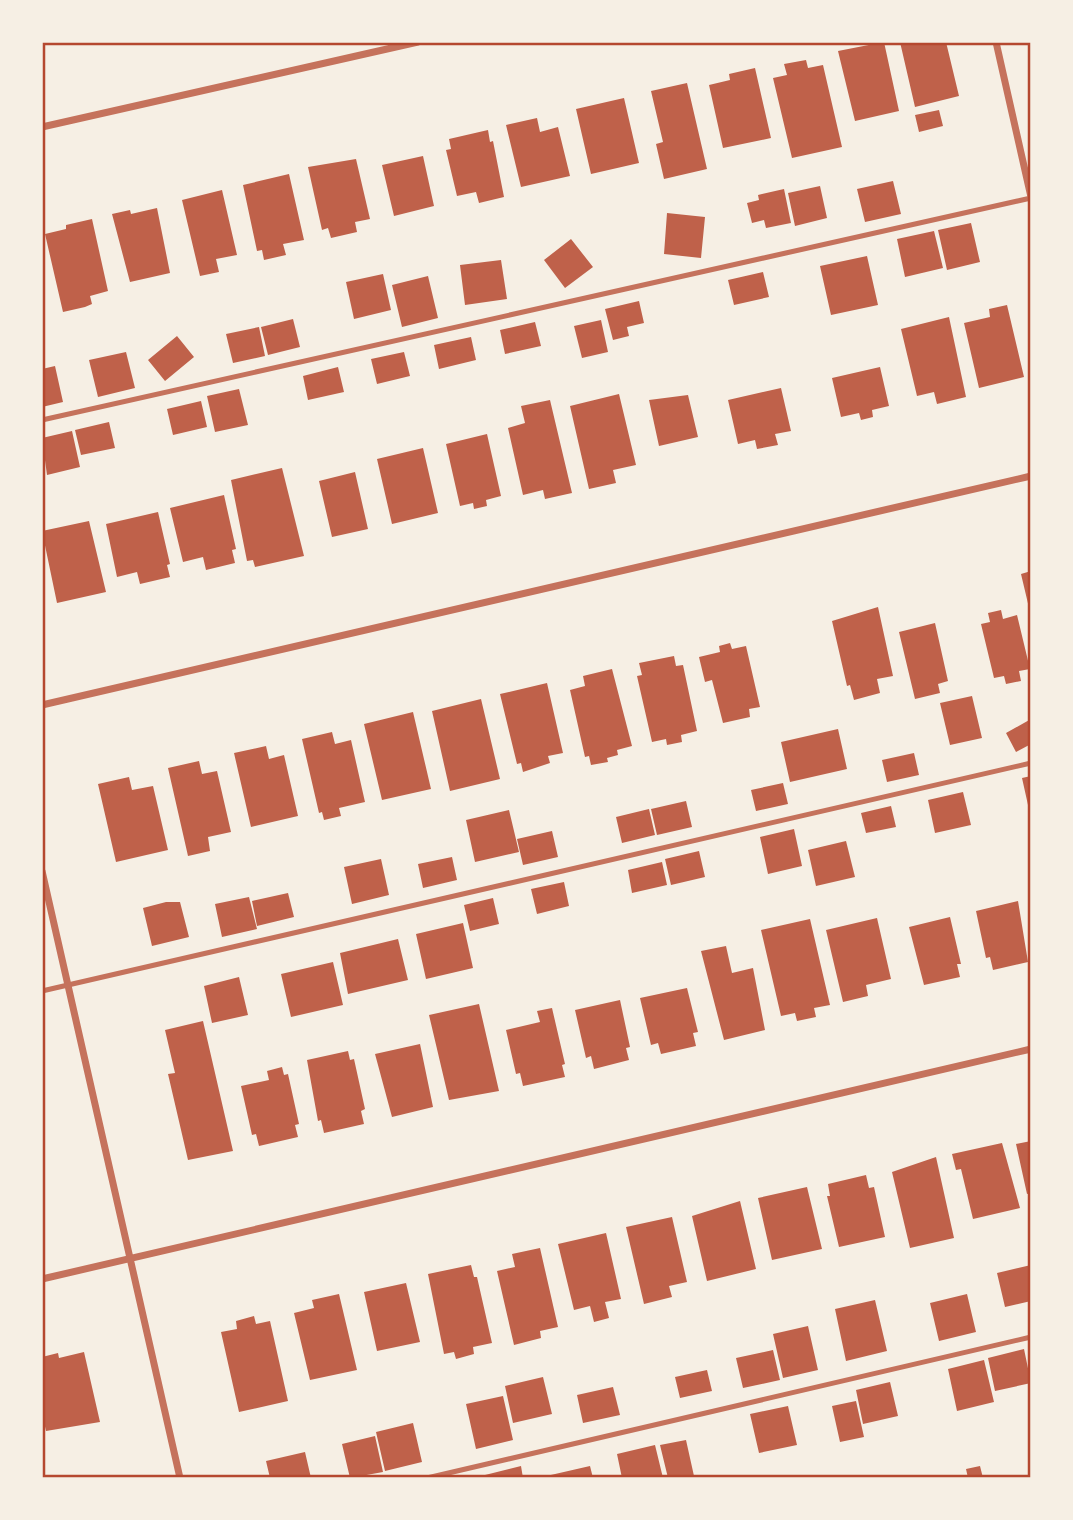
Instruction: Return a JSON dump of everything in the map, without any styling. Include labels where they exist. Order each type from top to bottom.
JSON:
[{"type":"street","points":[[42,127],[418,42]]},
{"type":"street","points":[[996,42],[1031,198]]},
{"type":"street","points":[[42,705],[1031,476]]},
{"type":"street","points":[[42,872],[180,1478]]},
{"type":"street","points":[[42,1279],[1031,1049]]},
{"type":"lane","points":[[42,421],[1031,198]]},
{"type":"lane","points":[[42,991],[1031,763]]},
{"type":"lane","points":[[427,1478],[1031,1337]]},
{"type":"building","points":[[884,42],[899,111],[855,121],[838,51]]},
{"type":"building","points":[[900,42],[946,42],[959,96],[915,107]]},
{"type":"building","points":[[806,60],[808,68],[823,65],[842,147],[792,158],[773,78],[787,75],[784,64]]},
{"type":"building","points":[[755,68],[771,138],[723,148],[709,85],[730,80],[729,74]]},
{"type":"building","points":[[687,83],[707,169],[664,179],[656,144],[663,142],[651,91]]},
{"type":"building","points":[[624,98],[639,163],[591,174],[576,109]]},
{"type":"building","points":[[939,110],[943,126],[919,132],[915,115]]},
{"type":"building","points":[[537,118],[540,132],[558,127],[570,176],[521,187],[506,125]]},
{"type":"building","points":[[488,130],[490,142],[493,141],[504,197],[479,203],[476,192],[457,196],[446,150],[451,149],[449,139]]},
{"type":"building","points":[[423,156],[434,206],[394,216],[382,165]]},
{"type":"building","points":[[356,159],[370,219],[355,222],[357,232],[331,238],[328,228],[322,230],[308,167]]},
{"type":"building","points":[[289,174],[304,240],[283,244],[286,255],[264,260],[262,250],[257,251],[243,185]]},
{"type":"building","points":[[893,181],[901,214],[865,222],[857,189]]},
{"type":"building","points":[[820,186],[827,218],[795,226],[788,193]]},
{"type":"building","points":[[784,189],[791,223],[766,228],[764,220],[752,223],[747,203],[759,200],[758,195]]},
{"type":"building","points":[[222,190],[237,255],[216,259],[219,272],[200,276],[182,200]]},
{"type":"building","points":[[157,208],[170,273],[130,282],[112,214],[130,210],[131,214]]},
{"type":"building","points":[[667,213],[705,217],[701,258],[664,254]]},
{"type":"building","points":[[92,219],[108,291],[90,296],[92,304],[63,312],[45,234],[66,229],[66,225]]},
{"type":"building","points":[[971,223],[980,262],[947,270],[938,230]]},
{"type":"building","points":[[934,231],[943,268],[905,277],[897,239]]},
{"type":"building","points":[[571,239],[593,267],[565,288],[544,260]]},
{"type":"building","points":[[867,256],[878,305],[831,315],[820,266]]},
{"type":"building","points":[[501,260],[507,299],[465,305],[460,265]]},
{"type":"building","points":[[763,272],[769,297],[734,305],[728,280]]},
{"type":"building","points":[[383,274],[391,310],[354,319],[346,282]]},
{"type":"building","points":[[428,276],[438,318],[402,327],[392,285]]},
{"type":"building","points":[[639,301],[644,323],[627,327],[629,336],[613,340],[605,309]]},
{"type":"building","points":[[1007,305],[1024,377],[979,388],[964,323],[990,317],[989,309]]},
{"type":"building","points":[[949,317],[966,397],[937,404],[934,392],[917,396],[901,329]]},
{"type":"building","points":[[293,319],[300,347],[268,355],[261,327]]},
{"type":"building","points":[[601,320],[608,352],[582,358],[574,326]]},
{"type":"building","points":[[535,322],[541,346],[505,354],[500,330]]},
{"type":"building","points":[[259,327],[265,356],[233,363],[226,334]]},
{"type":"building","points":[[177,336],[194,357],[165,381],[148,360]]},
{"type":"building","points":[[471,337],[476,360],[439,369],[434,345]]},
{"type":"building","points":[[126,352],[135,388],[98,397],[89,360]]},
{"type":"building","points":[[404,352],[410,376],[377,384],[371,359]]},
{"type":"building","points":[[55,366],[63,402],[42,407],[42,369]]},
{"type":"building","points":[[338,367],[344,392],[308,400],[303,376]]},
{"type":"building","points":[[880,367],[889,406],[872,410],[873,417],[861,420],[859,413],[841,417],[832,378]]},
{"type":"building","points":[[781,388],[791,431],[775,434],[778,445],[757,449],[755,440],[738,444],[728,400]]},
{"type":"building","points":[[239,389],[248,425],[215,432],[207,396]]},
{"type":"building","points":[[619,394],[636,465],[613,470],[616,483],[589,489],[570,406]]},
{"type":"building","points":[[688,395],[698,437],[659,446],[649,400]]},
{"type":"building","points":[[550,400],[572,493],[545,499],[543,490],[523,495],[508,428],[525,423],[521,406]]},
{"type":"building","points":[[201,401],[207,427],[173,435],[167,409]]},
{"type":"building","points":[[109,422],[115,448],[81,455],[75,430]]},
{"type":"building","points":[[72,431],[80,467],[47,475],[42,438]]},
{"type":"building","points":[[487,434],[501,496],[486,500],[487,506],[474,509],[473,503],[460,506],[446,444]]},
{"type":"building","points":[[423,448],[438,513],[392,524],[377,459]]},
{"type":"building","points":[[282,468],[304,556],[255,567],[253,560],[247,561],[231,480]]},
{"type":"building","points":[[355,472],[368,529],[332,537],[319,481]]},
{"type":"building","points":[[224,495],[236,549],[232,550],[235,563],[206,570],[203,557],[183,562],[170,508]]},
{"type":"building","points":[[158,512],[170,564],[167,565],[170,577],[140,584],[137,572],[117,577],[106,524]]},
{"type":"building","points":[[89,521],[106,592],[57,603],[42,531]]},
{"type":"building","points":[[1031,571],[1031,612],[1030,612],[1021,574]]},
{"type":"building","points":[[878,607],[893,676],[877,679],[880,693],[854,700],[850,685],[847,686],[832,621]]},
{"type":"building","points":[[1001,610],[1003,619],[1017,615],[1030,669],[1019,671],[1021,681],[1006,684],[1004,676],[994,678],[981,624],[990,622],[988,613]]},
{"type":"building","points":[[935,623],[948,681],[938,684],[940,693],[915,699],[899,632]]},
{"type":"building","points":[[730,643],[732,649],[746,646],[760,707],[749,709],[750,717],[723,723],[712,680],[705,682],[699,657],[720,652],[719,646]]},
{"type":"building","points":[[674,656],[676,666],[683,665],[697,731],[681,735],[682,742],[667,745],[666,739],[652,742],[637,676],[642,675],[639,663]]},
{"type":"building","points":[[612,669],[632,746],[617,750],[618,755],[607,758],[608,762],[591,765],[589,756],[585,757],[570,690],[585,686],[583,676]]},
{"type":"building","points":[[547,683],[563,753],[548,756],[550,763],[523,772],[521,763],[517,764],[500,694]]},
{"type":"building","points":[[972,696],[982,738],[950,745],[940,703]]},
{"type":"building","points":[[481,699],[500,779],[450,791],[432,711]]},
{"type":"building","points":[[413,712],[431,789],[382,800],[364,724]]},
{"type":"building","points":[[1031,719],[1031,744],[1016,752],[1006,733]]},
{"type":"building","points":[[838,729],[847,769],[790,782],[781,742]]},
{"type":"building","points":[[332,732],[335,744],[351,740],[365,802],[339,808],[341,816],[324,820],[322,812],[319,813],[302,739]]},
{"type":"building","points":[[266,746],[269,759],[284,755],[298,816],[251,827],[234,753]]},
{"type":"building","points":[[914,753],[919,775],[887,782],[882,760]]},
{"type":"building","points":[[199,761],[202,774],[217,771],[231,832],[208,837],[210,851],[188,856],[168,768]]},
{"type":"building","points":[[1031,776],[1031,814],[1030,814],[1022,778]]},
{"type":"building","points":[[129,777],[132,790],[153,786],[168,850],[116,862],[98,784]]},
{"type":"building","points":[[783,783],[788,804],[756,811],[751,790]]},
{"type":"building","points":[[963,792],[971,825],[935,833],[928,800]]},
{"type":"building","points":[[686,801],[692,827],[657,835],[651,809]]},
{"type":"building","points":[[891,806],[896,827],[866,833],[861,813]]},
{"type":"building","points":[[649,809],[655,835],[622,843],[616,817]]},
{"type":"building","points":[[509,810],[519,852],[475,862],[466,820]]},
{"type":"building","points":[[794,829],[802,866],[768,874],[760,837]]},
{"type":"building","points":[[552,831],[558,857],[523,865],[517,839]]},
{"type":"building","points":[[846,841],[855,877],[816,886],[808,850]]},
{"type":"building","points":[[699,851],[705,877],[671,885],[665,859]]},
{"type":"building","points":[[452,857],[457,880],[423,888],[418,864]]},
{"type":"building","points":[[381,859],[389,895],[352,904],[344,867]]},
{"type":"building","points":[[662,862],[667,885],[632,893],[628,870]]},
{"type":"building","points":[[564,882],[569,906],[537,914],[531,889]]},
{"type":"building","points":[[288,893],[294,917],[257,926],[252,901]]},
{"type":"building","points":[[249,897],[257,929],[222,937],[215,904]]},
{"type":"building","points":[[493,898],[499,924],[470,931],[464,905]]},
{"type":"building","points":[[1018,901],[1028,962],[993,970],[990,957],[986,958],[976,911]]},
{"type":"building","points":[[166,902],[180,902],[189,937],[152,946],[143,908]]},
{"type":"building","points":[[950,917],[961,964],[957,964],[960,977],[924,985],[909,927]]},
{"type":"building","points":[[877,918],[891,979],[866,985],[868,996],[843,1002],[826,930]]},
{"type":"building","points":[[810,919],[830,1005],[814,1008],[816,1017],[797,1021],[795,1013],[781,1016],[761,930]]},
{"type":"building","points":[[463,923],[473,968],[426,979],[416,934]]},
{"type":"building","points":[[398,939],[408,980],[348,994],[340,953]]},
{"type":"building","points":[[726,946],[732,973],[753,968],[765,1030],[724,1040],[701,951]]},
{"type":"building","points":[[333,962],[343,1005],[291,1017],[281,974]]},
{"type":"building","points":[[239,977],[248,1015],[212,1023],[204,986]]},
{"type":"building","points":[[687,988],[698,1032],[693,1033],[696,1046],[661,1054],[658,1043],[651,1045],[640,998]]},
{"type":"building","points":[[620,1000],[630,1047],[626,1048],[629,1060],[594,1069],[591,1056],[586,1058],[575,1010]]},
{"type":"building","points":[[479,1004],[499,1091],[449,1100],[429,1015]]},
{"type":"building","points":[[552,1008],[565,1064],[562,1065],[565,1077],[523,1086],[520,1073],[516,1074],[506,1030],[540,1022],[537,1011]]},
{"type":"building","points":[[203,1021],[233,1151],[188,1160],[168,1074],[175,1073],[165,1030]]},
{"type":"building","points":[[420,1044],[433,1107],[392,1117],[375,1054]]},
{"type":"building","points":[[348,1051],[350,1060],[354,1059],[365,1109],[361,1111],[364,1124],[324,1133],[321,1120],[318,1121],[307,1060]]},
{"type":"building","points":[[282,1067],[284,1075],[288,1074],[299,1124],[295,1125],[298,1137],[259,1146],[256,1134],[252,1135],[241,1086],[269,1080],[267,1071]]},
{"type":"building","points":[[1031,1141],[1031,1193],[1027,1194],[1016,1144]]},
{"type":"building","points":[[1002,1143],[1020,1208],[973,1219],[961,1169],[956,1170],[952,1154]]},
{"type":"building","points":[[936,1157],[954,1238],[910,1248],[892,1172]]},
{"type":"building","points":[[866,1175],[869,1188],[874,1187],[885,1237],[839,1247],[827,1196],[830,1196],[828,1184]]},
{"type":"building","points":[[807,1187],[822,1249],[772,1260],[758,1198]]},
{"type":"building","points":[[740,1201],[756,1269],[707,1281],[692,1216]]},
{"type":"building","points":[[672,1217],[687,1282],[669,1286],[672,1297],[644,1304],[626,1227]]},
{"type":"building","points":[[606,1233],[621,1299],[605,1302],[609,1318],[594,1322],[590,1306],[574,1310],[558,1244]]},
{"type":"building","points":[[540,1248],[558,1327],[540,1331],[541,1338],[514,1345],[497,1271],[515,1267],[512,1254]]},
{"type":"building","points":[[471,1265],[474,1277],[477,1277],[492,1343],[473,1347],[474,1354],[456,1359],[454,1352],[444,1354],[428,1274]]},
{"type":"building","points":[[1031,1265],[1031,1301],[1005,1307],[997,1273]]},
{"type":"building","points":[[406,1283],[420,1342],[377,1351],[364,1292]]},
{"type":"building","points":[[339,1294],[357,1370],[310,1380],[294,1313],[314,1308],[312,1300]]},
{"type":"building","points":[[967,1294],[976,1332],[939,1341],[930,1303]]},
{"type":"building","points":[[875,1300],[887,1351],[846,1361],[835,1309]]},
{"type":"building","points":[[254,1316],[256,1324],[270,1321],[288,1401],[239,1412],[221,1332],[237,1329],[236,1321]]},
{"type":"building","points":[[808,1326],[818,1370],[783,1378],[773,1334]]},
{"type":"building","points":[[1024,1349],[1031,1383],[995,1391],[988,1358]]},
{"type":"building","points":[[773,1350],[780,1380],[743,1388],[736,1358]]},
{"type":"building","points":[[84,1352],[100,1422],[46,1431],[42,1413],[42,1357],[58,1353],[59,1358]]},
{"type":"building","points":[[984,1360],[994,1402],[957,1411],[948,1369]]},
{"type":"building","points":[[707,1370],[712,1391],[680,1398],[675,1377]]},
{"type":"building","points":[[543,1377],[552,1414],[513,1423],[505,1386]]},
{"type":"building","points":[[890,1382],[898,1416],[863,1424],[856,1390]]},
{"type":"building","points":[[613,1387],[620,1415],[583,1423],[577,1395]]},
{"type":"building","points":[[503,1396],[513,1440],[476,1449],[466,1404]]},
{"type":"building","points":[[856,1401],[864,1437],[840,1442],[832,1406]]},
{"type":"building","points":[[788,1406],[797,1445],[759,1453],[750,1414]]},
{"type":"building","points":[[413,1423],[422,1462],[385,1471],[376,1432]]},
{"type":"building","points":[[375,1436],[383,1472],[350,1478],[342,1444]]},
{"type":"building","points":[[686,1440],[694,1476],[668,1478],[660,1445]]},
{"type":"building","points":[[655,1445],[663,1478],[622,1478],[617,1454]]},
{"type":"building","points":[[305,1452],[311,1478],[270,1478],[266,1461]]},
{"type":"building","points":[[521,1466],[523,1478],[486,1478],[485,1475]]},
{"type":"building","points":[[590,1466],[593,1478],[542,1478],[542,1477]]},
{"type":"building","points":[[980,1466],[983,1478],[968,1478],[966,1469]]}]
